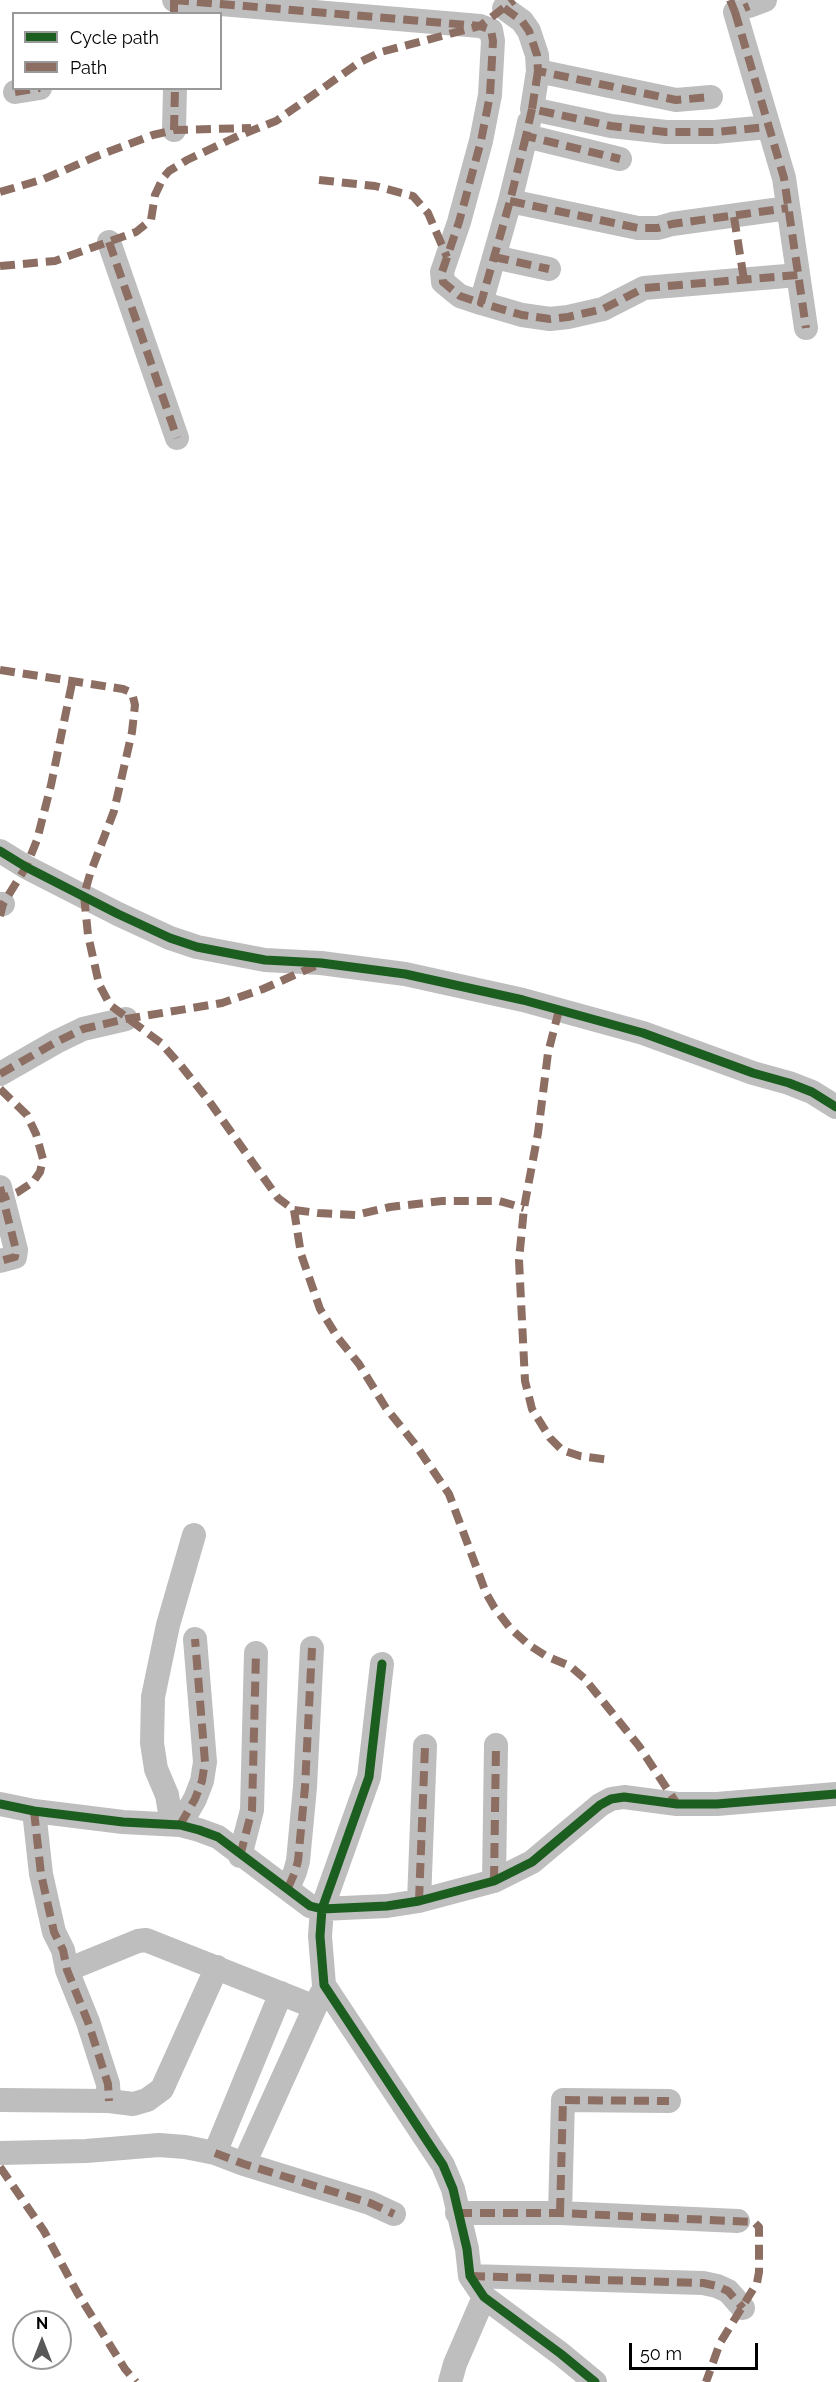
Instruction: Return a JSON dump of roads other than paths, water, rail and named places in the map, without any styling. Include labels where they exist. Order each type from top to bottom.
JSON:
[{"type":"street","points":[[174,0],[480,26],[491,30],[493,41],[490,94],[481,141],[459,222],[442,272],[443,282],[455,292],[522,315],[550,319],[603,309],[644,288],[798,275]]},
{"type":"street","points":[[750,6],[768,126],[784,178],[806,328]]},
{"type":"street","points":[[482,303],[526,136],[538,71],[536,49],[529,32],[522,21],[504,8]]},
{"type":"street","points":[[538,71],[676,100],[711,97]]},
{"type":"street","points":[[15,92],[28,90]]},
{"type":"street","points":[[174,130],[175,90]]},
{"type":"street","points":[[532,109],[611,126],[666,132],[715,132],[768,126]]},
{"type":"street","points":[[526,136],[620,159]]},
{"type":"street","points":[[510,201],[638,228],[658,228],[672,224],[788,208]]},
{"type":"street","points":[[108,242],[177,438]]},
{"type":"street","points":[[494,257],[549,269]]},
{"type":"street","points":[[0,851],[26,867],[118,914],[170,938],[197,947],[265,960],[321,963],[405,974],[523,1000],[643,1034],[753,1073],[789,1083],[812,1092],[836,1107]]},
{"type":"street","points":[[0,1074],[83,1029],[126,1019]]},
{"type":"street","points":[[0,1261],[15,1257],[16,1250],[1,1195]]},
{"type":"street","points":[[176,1825],[156,1769],[152,1743],[153,1697],[168,1625],[194,1535]]},
{"type":"street","points":[[176,1825],[199,1790],[205,1762],[195,1640]]},
{"type":"street","points":[[288,1888],[298,1861],[305,1786],[312,1648]]},
{"type":"street","points":[[240,1856],[252,1810],[256,1653]]},
{"type":"street","points":[[382,1664],[369,1777],[322,1909],[320,1944],[324,1985],[442,2165],[453,2189],[467,2249],[470,2276],[484,2297],[595,2382]]},
{"type":"street","points":[[494,1881],[496,1745]]},
{"type":"street","points":[[419,1901],[425,1746]]},
{"type":"street","points":[[0,1804],[34,1811],[123,1822],[176,1825],[218,1837],[240,1856],[288,1888],[310,1906],[322,1909],[387,1906],[419,1901],[494,1881],[531,1862],[611,1798],[624,1797],[677,1804],[717,1804],[836,1794]]},
{"type":"street","points":[[34,1811],[45,1896],[54,1932],[63,1950],[67,1970],[88,2022],[108,2084],[109,2101]]},
{"type":"street","points":[[67,1970],[138,1941],[146,1940],[315,2007]]},
{"type":"street","points":[[0,2100],[109,2101],[133,2104],[147,2100],[162,2089],[217,1967]]},
{"type":"street","points":[[244,2164],[324,1985]]},
{"type":"street","points":[[215,2153],[281,1993]]},
{"type":"street","points":[[560,2213],[563,2100],[669,2101]]},
{"type":"street","points":[[0,2153],[86,2151],[159,2145],[185,2147],[215,2153],[370,2203],[394,2214]]},
{"type":"street","points":[[457,2213],[560,2213],[738,2221]]},
{"type":"street","points":[[470,2276],[703,2283],[728,2291],[743,2308]]},
{"type":"street","points":[[450,2382],[455,2364],[484,2297]]}]
